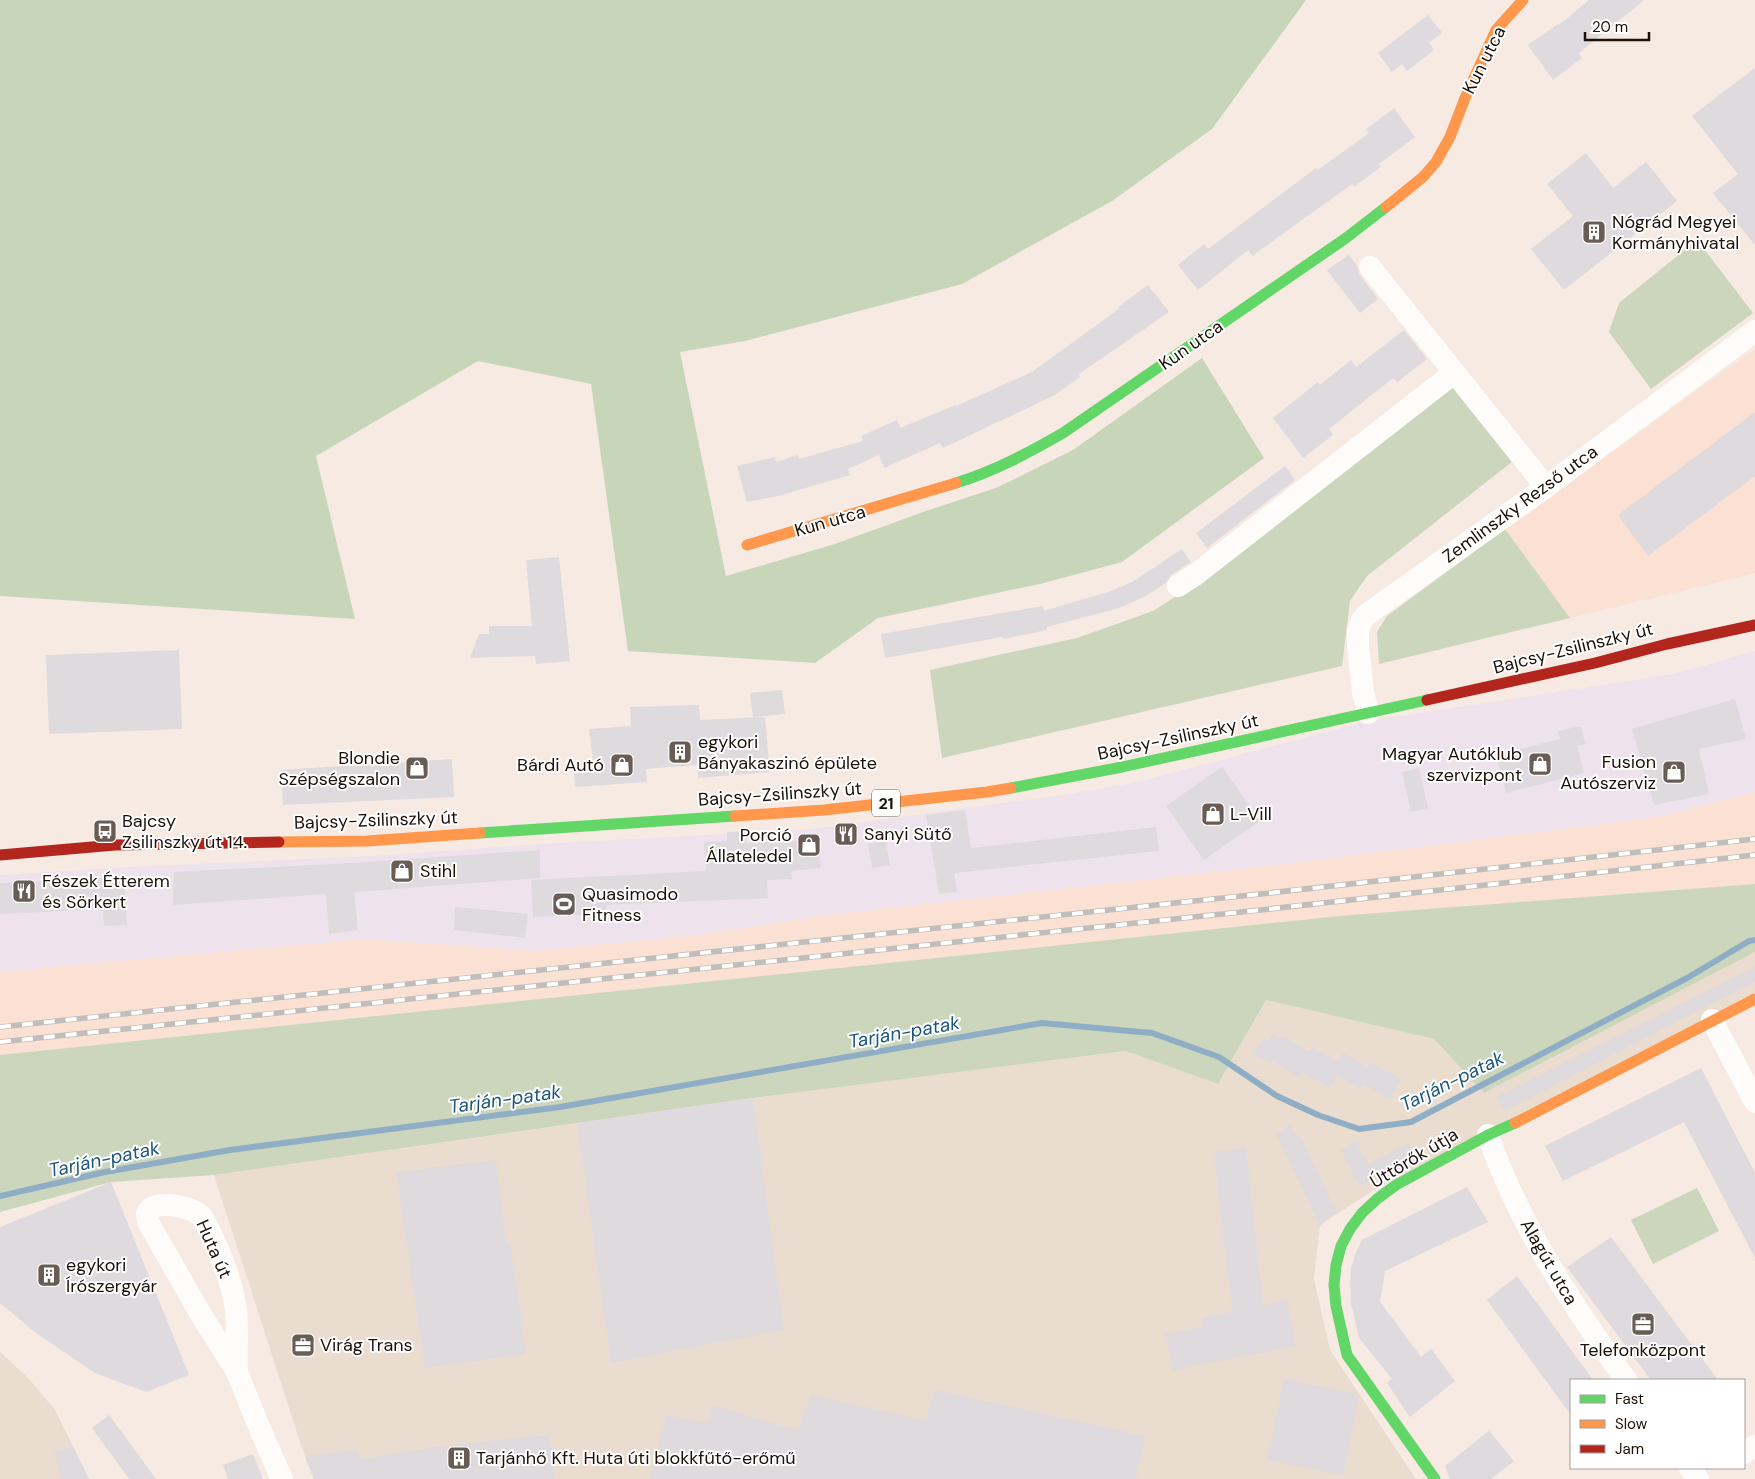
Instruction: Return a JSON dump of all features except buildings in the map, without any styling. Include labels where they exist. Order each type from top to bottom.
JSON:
[{"type":"main road","name":"Kun utca","points":[[747,545],[976,477],[1017,459],[1063,433],[1346,238],[1423,178],[1436,162],[1450,137],[1465,98],[1496,30],[1523,0]]},
{"type":"main road","name":"Bajcsy-Zsilinszky út","points":[[0,855],[115,845],[367,841],[824,810],[987,792],[1122,767],[1595,663],[1667,644],[1755,625]]},
{"type":"main road","name":"Úttörők útja","points":[[1435,1479],[1346,1353],[1333,1286],[1340,1250],[1360,1216],[1371,1204],[1396,1185],[1488,1135],[1511,1125],[1755,999]]},
{"type":"street","points":[[1370,267],[1546,488]]},
{"type":"street","name":"Zemlinszky Rezső utca","points":[[1368,713],[1362,692],[1358,646],[1358,630],[1366,615],[1546,488],[1755,331]]},
{"type":"street","points":[[1178,586],[1454,373]]},
{"type":"street","points":[[1712,1020],[1755,1102]]},
{"type":"street","name":"Alagút utca","points":[[1488,1135],[1515,1201],[1544,1258],[1625,1379]]},
{"type":"street","name":"Huta út","points":[[237,1372],[234,1297],[209,1230],[200,1215],[194,1210],[180,1206],[158,1206],[150,1209],[147,1214],[148,1222],[200,1314],[237,1372],[282,1479]]},
{"type":"shaded area","points":[[1755,349],[1755,573],[1570,618],[1505,529]]},
{"type":"shaded area","points":[[1755,651],[1755,792],[1659,817],[1243,869],[829,915],[692,936],[533,951],[365,939],[0,972],[0,875],[371,856],[541,844],[813,829],[1070,794],[1138,782],[1369,721],[1674,674]]},
{"type":"shaded area","points":[[1755,792],[1755,884],[1350,915],[0,1055],[0,972],[365,939],[533,951],[692,936],[829,915],[1243,869],[1659,817]]},
{"type":"shaded area","points":[[1755,952],[1755,993],[1377,1188],[1320,1225],[1314,1279],[1330,1350],[1416,1479],[314,1479],[301,1445],[214,1175],[805,1091],[1127,1051],[1218,1084],[1266,1000],[1434,1039],[1484,1093]]},
{"type":"shaded area","points":[[0,1352],[29,1379],[55,1410],[89,1479],[0,1479]]},
{"type":"green space","points":[[0,0],[1306,0],[1212,129],[1112,201],[962,284],[745,341],[680,352],[726,576],[835,544],[996,488],[1073,450],[1202,358],[1264,458],[1122,562],[1040,584],[878,618],[815,663],[628,651],[591,384],[478,361],[316,456],[355,619],[0,596]]},
{"type":"green space","points":[[1697,240],[1753,313],[1651,389],[1609,332],[1619,303]]},
{"type":"green space","points":[[1451,383],[1513,461],[1367,576],[1350,601],[1342,666],[942,758],[930,670],[1077,638],[1153,611],[1189,588]]},
{"type":"green space","points":[[1505,529],[1570,618],[1379,664],[1377,632],[1387,616]]},
{"type":"green space","points":[[1755,884],[1755,952],[1484,1093],[1434,1039],[1266,1000],[1218,1084],[1126,1051],[753,1098],[214,1175],[111,1182],[0,1212],[0,1055],[1350,915]]},
{"type":"green space","points":[[1697,1188],[1719,1231],[1653,1264],[1631,1220]]},
{"type":"waterway","name":"Tarján-patak","points":[[0,1196],[105,1172],[230,1150],[560,1107],[1042,1023],[1152,1033],[1219,1057],[1277,1096],[1318,1115],[1359,1129],[1411,1122],[1687,978],[1749,941],[1755,940]]},
{"type":"railway","points":[[0,1027],[1251,895],[1755,839]]},
{"type":"railway","points":[[0,1042],[1251,911],[1755,855]]},
{"type":"traffic: fast","points":[[956,483],[1011,461],[1063,433],[1346,238],[1386,207]]},
{"type":"traffic: fast","points":[[1011,788],[1122,767],[1427,700]]},
{"type":"traffic: fast","points":[[480,833],[735,816]]},
{"type":"traffic: fast","points":[[1435,1479],[1347,1355],[1336,1306],[1334,1285],[1336,1265],[1341,1246],[1350,1229],[1362,1213],[1377,1199],[1396,1185],[1488,1135],[1515,1123]]},
{"type":"traffic: slow","points":[[1386,207],[1423,177],[1436,162],[1450,137],[1465,98],[1496,30],[1523,0]]},
{"type":"traffic: slow","points":[[747,545],[956,483]]},
{"type":"traffic: slow","points":[[735,816],[824,810],[1011,788]]},
{"type":"traffic: slow","points":[[279,842],[367,841],[480,833]]},
{"type":"traffic: slow","points":[[1515,1123],[1755,999]]},
{"type":"traffic: jam","points":[[1427,700],[1755,625]]},
{"type":"traffic: jam","points":[[0,855],[115,845],[279,842]]},
{"type":"place","name":"Nógrád Megyei Kormányhivatal","points":[[1594,232]]},
{"type":"place","name":"egykori Bányakaszinó épülete","points":[[680,752]]},
{"type":"place","name":"Magyar Autóklub szervizpont","points":[[1540,764]]},
{"type":"place","name":"Bárdi Autó","points":[[622,765]]},
{"type":"place","name":"Blondie Szépségszalon","points":[[417,768]]},
{"type":"place","name":"Fusion Autószerviz","points":[[1674,772]]},
{"type":"place","name":"L-Vill","points":[[1213,814]]},
{"type":"place","name":"Bajcsy Zsilinszky út 14.","points":[[105,831]]},
{"type":"place","name":"Sanyi Sütő","points":[[846,834]]},
{"type":"place","name":"Porció Állateledel","points":[[809,845]]},
{"type":"place","name":"Stihl","points":[[402,871]]},
{"type":"place","name":"Fészek Étterem és Sörkert","points":[[24,891]]},
{"type":"place","name":"Quasimodo Fitness","points":[[564,904]]},
{"type":"place","name":"egykori Írószergyár","points":[[49,1275]]},
{"type":"place","name":"Telefonközpont","points":[[1643,1324]]},
{"type":"place","name":"Virág Trans","points":[[303,1345]]},
{"type":"place","name":"Tarjánhő Kft. Huta úti blokkfűtő-erőmű","points":[[459,1458]]}]
